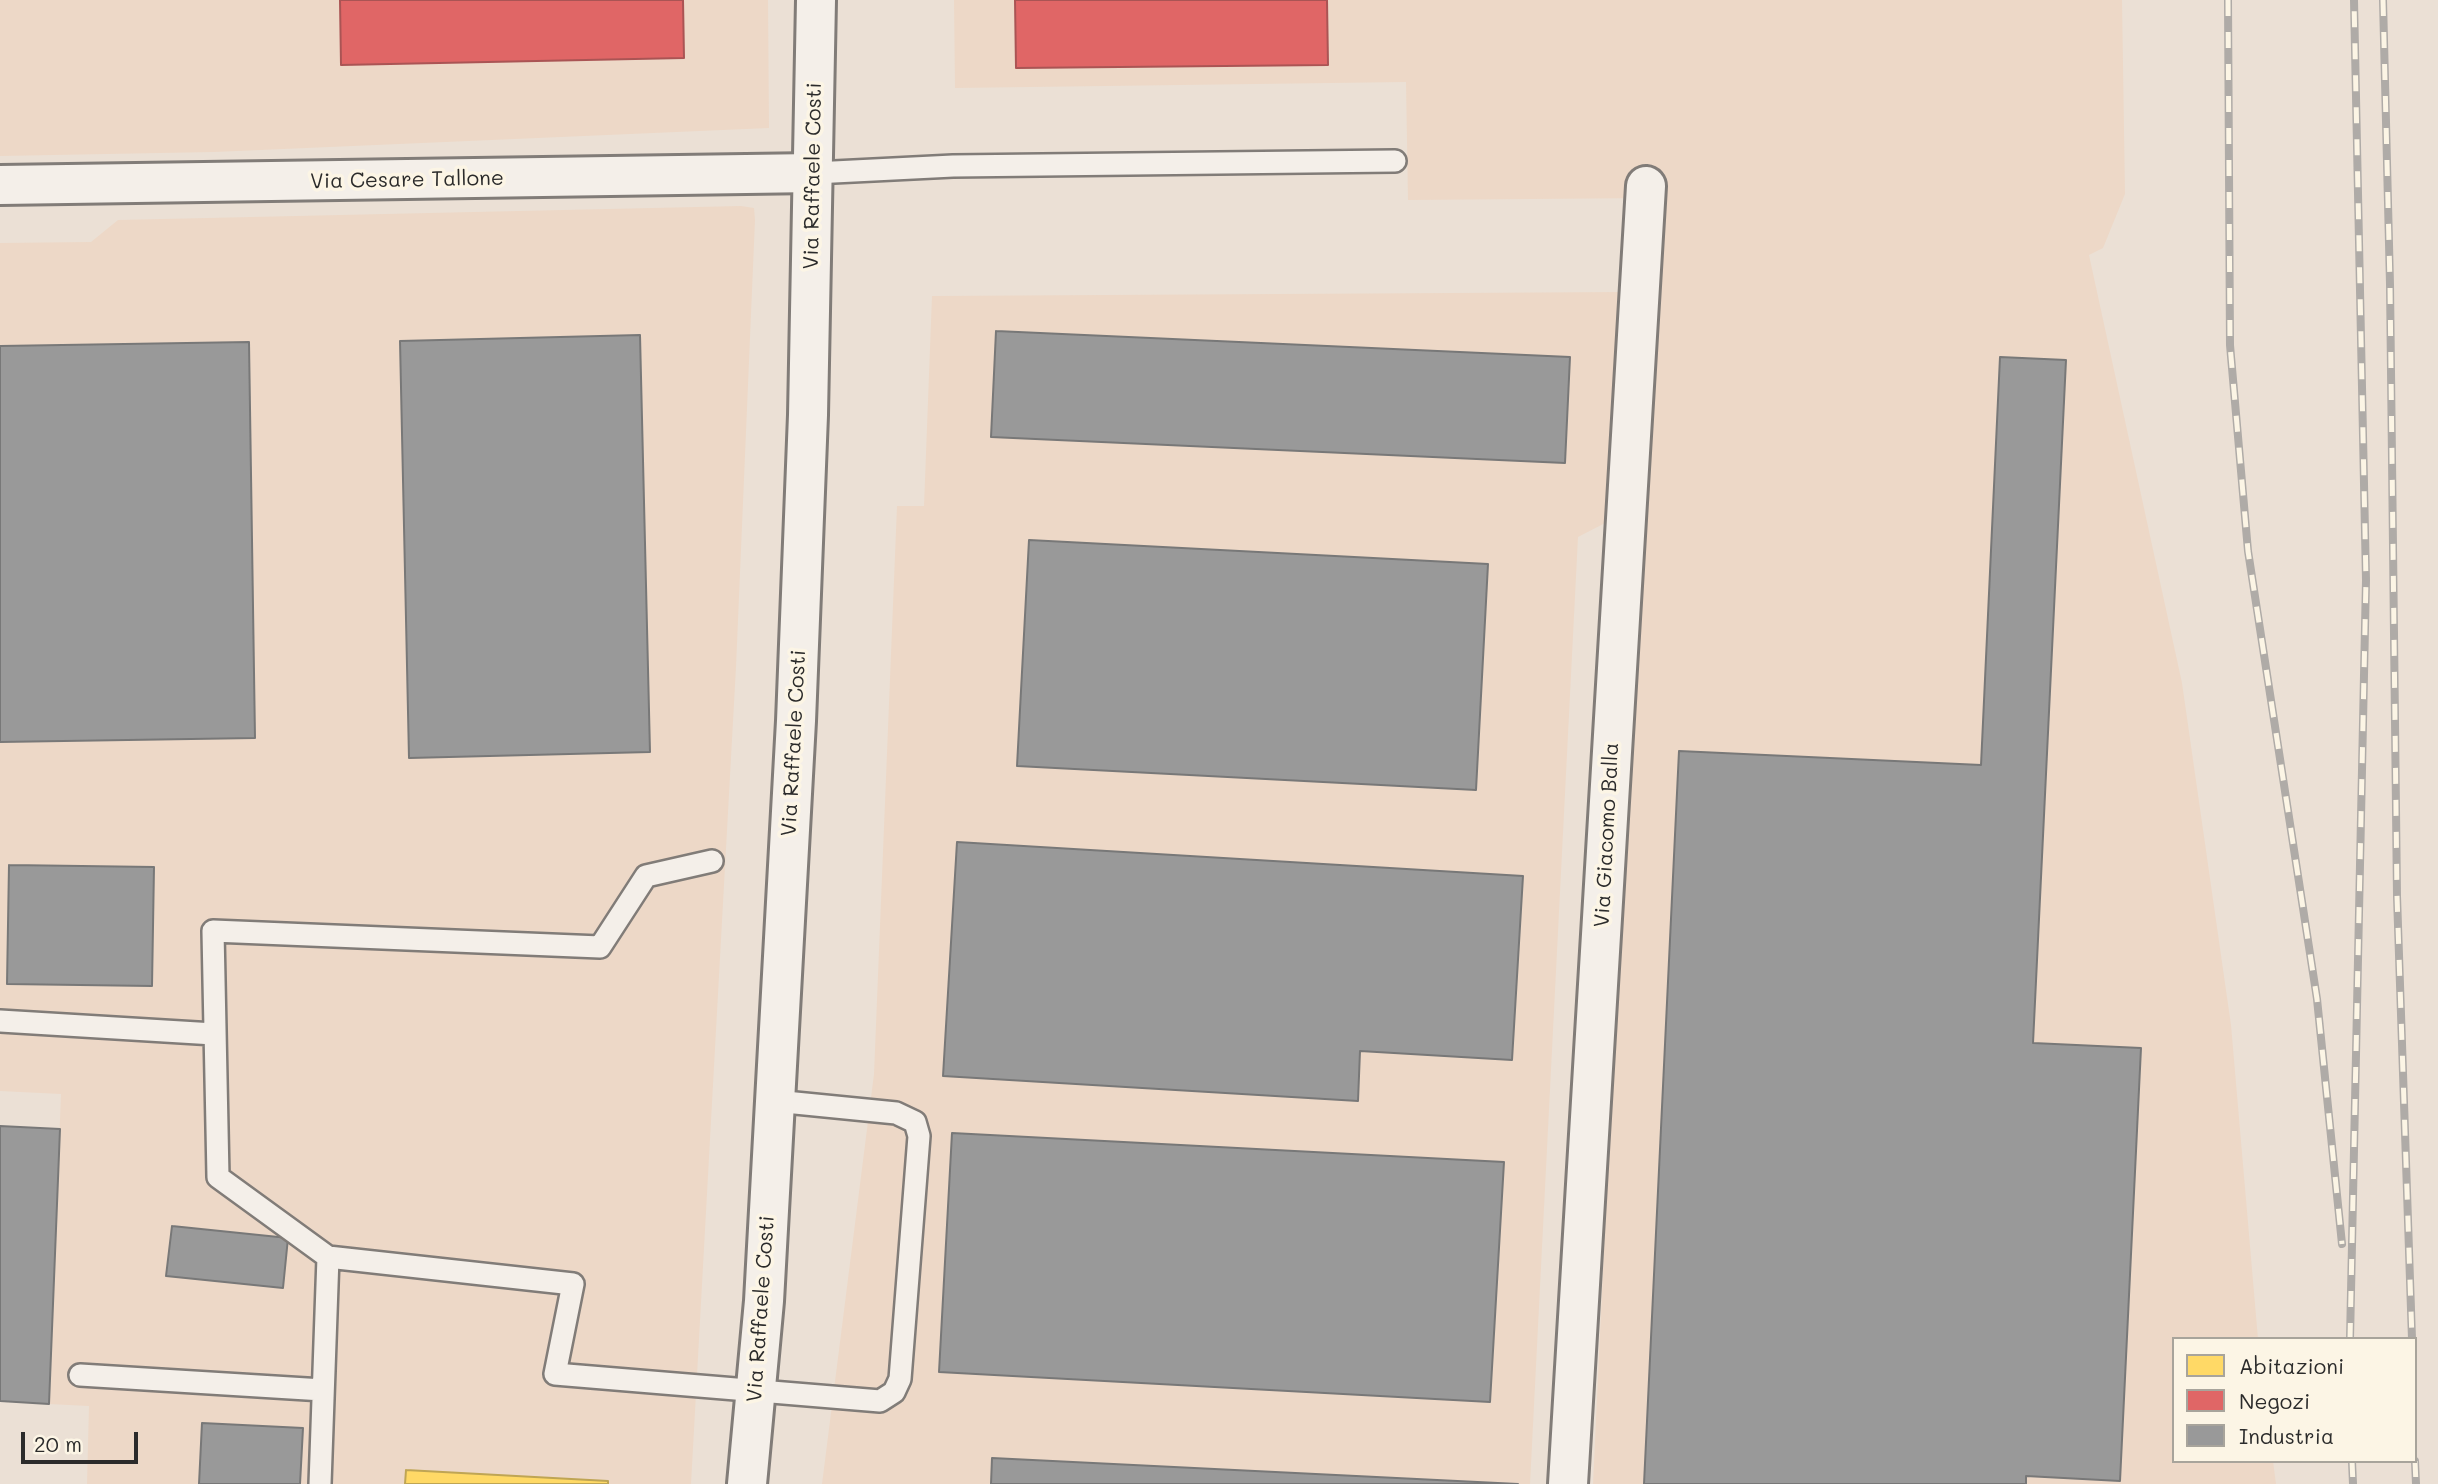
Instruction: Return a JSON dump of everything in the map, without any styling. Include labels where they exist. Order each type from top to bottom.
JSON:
[{"type":"street","name":"Via Raffaele Costi","points":[[747,1484],[775,1101],[796,720],[814,173],[816,0]]},
{"type":"street","name":"Via Cesare Tallone","points":[[0,185],[814,173]]},
{"type":"street","name":"Via Giacomo Balla","points":[[1568,1484],[1646,186]]},
{"type":"lane","points":[[814,173],[942,166],[1395,161]]},
{"type":"lane","points":[[712,861],[646,876],[600,947],[213,931],[218,1177],[328,1257],[573,1284],[555,1374],[880,1401],[894,1392],[900,1380],[919,1136],[915,1122],[896,1113],[775,1101]]},
{"type":"lane","points":[[0,1021],[214,1034]]},
{"type":"lane","points":[[320,1484],[328,1257]]},
{"type":"lane","points":[[80,1375],[323,1390]]},
{"type":"shaded area","points":[[0,0],[768,0],[769,128],[214,152],[0,156]]},
{"type":"shaded area","points":[[954,0],[2122,0],[2125,194],[2103,248],[2089,255],[2182,683],[2231,1025],[2258,1337],[2172,1337],[2172,1463],[2273,1463],[2276,1484],[1593,1484],[1653,198],[1408,200],[1406,82],[955,88]]},
{"type":"shaded area","points":[[741,206],[754,208],[755,220],[736,667],[691,1484],[87,1484],[89,1406],[49,1404],[61,1094],[0,1091],[0,243],[91,242],[118,220]]},
{"type":"shaded area","points":[[1625,292],[1609,521],[1578,537],[1530,1484],[822,1484],[874,1074],[897,506],[924,506],[932,296]]},
{"type":"building: Abitazioni","points":[[406,1470],[608,1481],[608,1484],[405,1484]]},
{"type":"building: Negozi","points":[[340,0],[683,0],[684,58],[341,65]]},
{"type":"building: Negozi","points":[[1015,0],[1327,0],[1328,65],[1016,68]]},
{"type":"building: Industria","points":[[996,331],[1570,357],[1565,463],[991,437]]},
{"type":"building: Industria","points":[[640,335],[650,752],[409,758],[400,341]]},
{"type":"building: Industria","points":[[249,342],[255,738],[0,742],[0,346]]},
{"type":"building: Industria","points":[[2000,357],[2066,360],[2033,1043],[2141,1048],[2120,1481],[2026,1476],[2026,1484],[1644,1484],[1679,751],[1981,765]]},
{"type":"building: Industria","points":[[1029,540],[1488,564],[1476,790],[1017,766]]},
{"type":"building: Industria","points":[[957,842],[1523,876],[1512,1060],[1360,1051],[1358,1101],[943,1076]]},
{"type":"building: Industria","points":[[9,865],[154,867],[152,986],[7,984]]},
{"type":"building: Industria","points":[[0,1126],[60,1129],[49,1404],[0,1401]]},
{"type":"building: Industria","points":[[952,1133],[1504,1162],[1490,1402],[939,1372]]},
{"type":"building: Industria","points":[[172,1226],[288,1238],[283,1288],[166,1276]]},
{"type":"building: Industria","points":[[202,1423],[303,1428],[300,1484],[199,1484]]},
{"type":"building: Industria","points":[[992,1458],[1518,1484],[991,1484]]},
{"type":"railway","points":[[2228,0],[2230,345],[2248,551],[2317,999],[2342,1244]]},
{"type":"railway","points":[[2350,1337],[2366,580],[2354,0]]},
{"type":"railway","points":[[2383,0],[2390,284],[2397,896],[2412,1337]]},
{"type":"railway","points":[[2352,1463],[2353,1484]]},
{"type":"railway","points":[[2415,1463],[2416,1484]]}]
